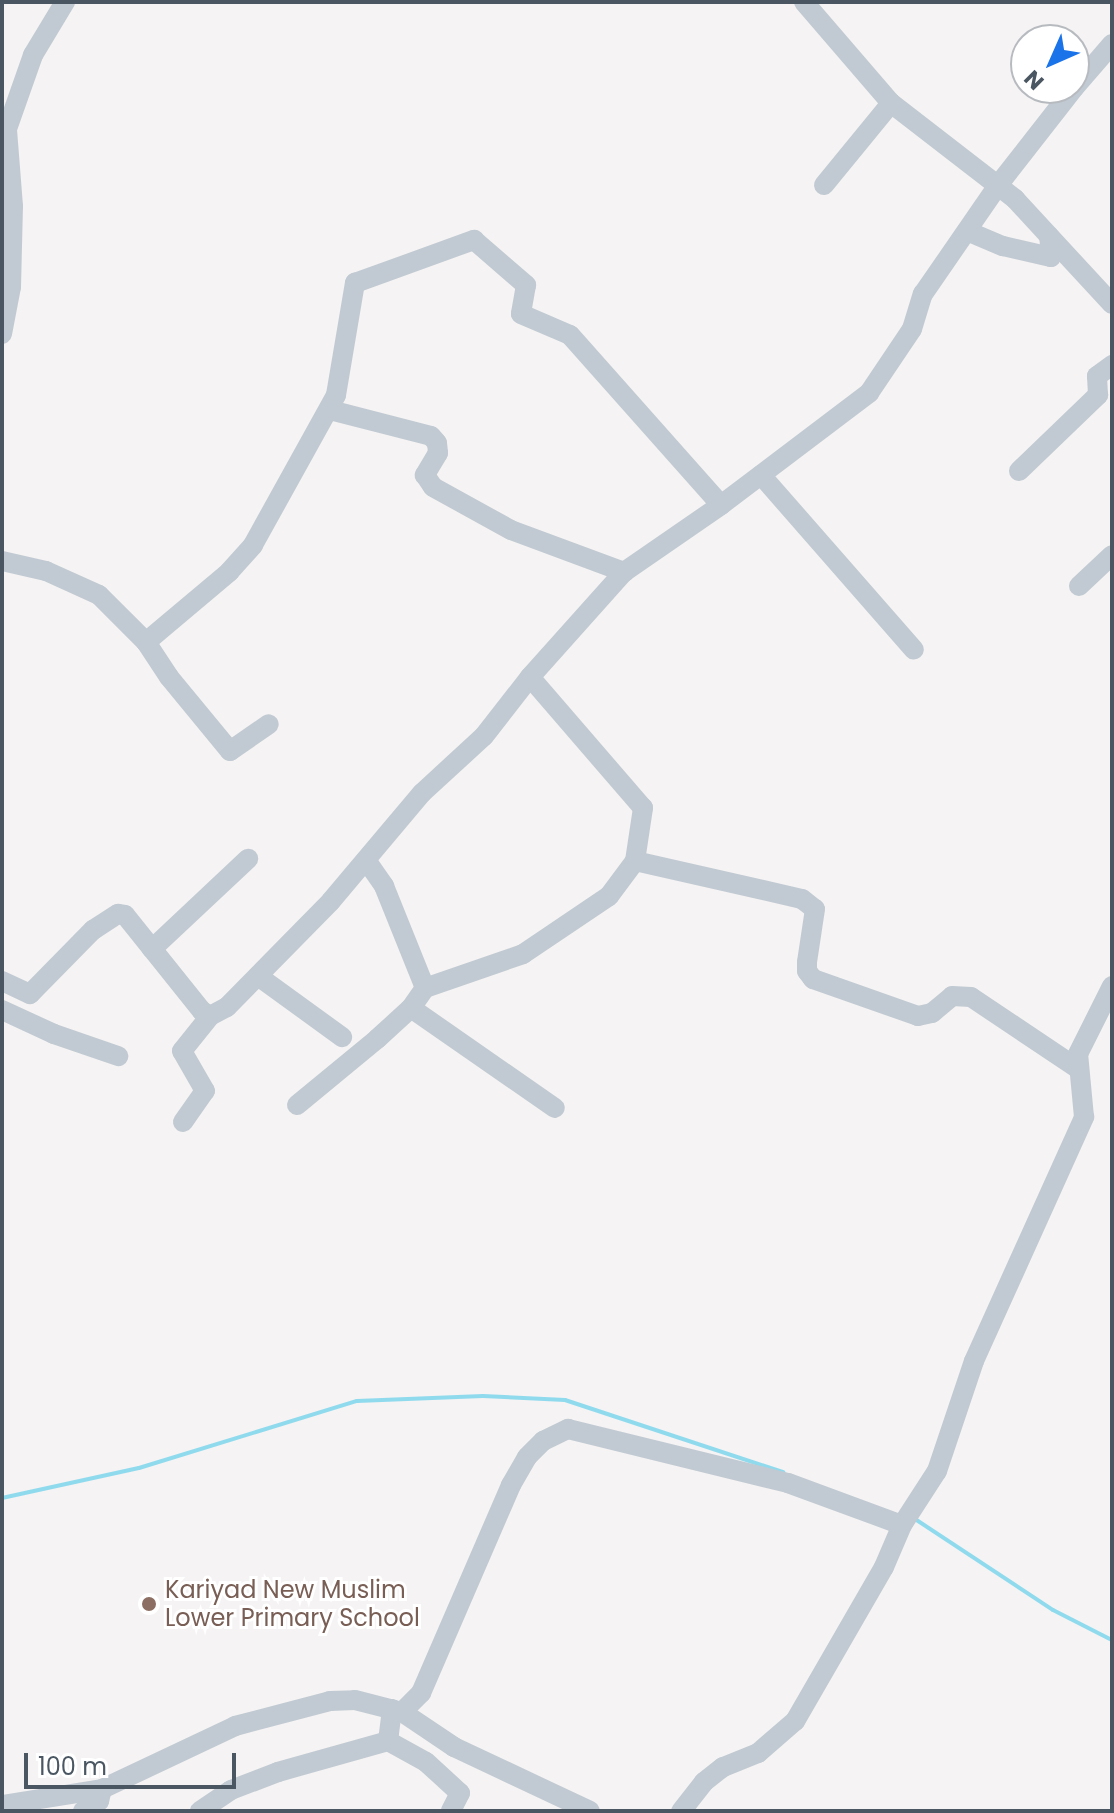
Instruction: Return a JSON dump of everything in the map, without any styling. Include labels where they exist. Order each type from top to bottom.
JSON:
[{"type":"street","points":[[2,334],[11,287],[13,206],[7,129],[33,55],[65,2]]},
{"type":"street","points":[[804,2],[891,103],[999,184],[1112,304]]},
{"type":"street","points":[[1090,69],[1112,44]]},
{"type":"street","points":[[824,185],[891,103]]},
{"type":"street","points":[[183,1122],[205,1091],[182,1051],[210,1016],[227,1007],[258,976],[366,860],[422,793],[484,736],[530,677],[624,572],[721,505],[869,393],[912,329],[923,294],[999,184],[1062,104]]},
{"type":"street","points":[[967,231],[1003,246],[1051,257],[1049,236]]},
{"type":"street","points":[[146,642],[229,572],[253,545],[336,395],[355,283],[474,240],[526,285],[521,314],[570,335],[721,505]]},
{"type":"street","points":[[1019,471],[1098,395],[1097,376],[1112,365]]},
{"type":"street","points":[[330,410],[431,436],[437,443],[438,453],[425,475],[433,487],[511,530],[624,572]]},
{"type":"street","points":[[761,475],[914,650]]},
{"type":"street","points":[[1079,586],[1112,555]]},
{"type":"street","points":[[2,561],[46,571],[99,595],[146,642],[230,751],[269,724]]},
{"type":"street","points":[[297,1105],[411,1008],[425,988],[523,954],[609,896],[635,861],[643,808],[530,677]]},
{"type":"street","points":[[152,949],[248,859]]},
{"type":"street","points":[[366,860],[384,886],[425,988]]},
{"type":"street","points":[[635,861],[802,899],[815,909],[807,962],[807,971],[813,979],[918,1016],[932,1013],[952,996],[971,997],[1077,1068]]},
{"type":"street","points":[[2,981],[30,994],[93,930],[118,914],[125,915],[202,1011],[210,1016]]},
{"type":"street","points":[[258,976],[342,1037]]},
{"type":"street","points":[[681,1811],[704,1782],[723,1767],[758,1753],[795,1721],[884,1567],[906,1518],[937,1471],[974,1361],[1084,1117],[1085,1098],[1077,1068],[1078,1054],[1112,986]]},
{"type":"street","points":[[411,1008],[555,1108]]},
{"type":"street","points":[[2,1010],[54,1034],[118,1056]]},
{"type":"street","points":[[388,1741],[397,1711],[426,1683],[511,1485],[527,1457],[543,1441],[568,1429],[788,1483],[906,1518]]},
{"type":"street","points":[[2,1805],[102,1789],[235,1726],[330,1701],[355,1700],[397,1711],[454,1747],[590,1811]]},
{"type":"street","points":[[200,1811],[231,1790],[278,1772],[388,1741],[426,1762],[460,1793],[451,1811]]},
{"type":"street","points":[[83,1811],[99,1801],[102,1789]]},
{"type":"waterway","points":[[2,1498],[139,1468],[357,1401],[483,1396],[565,1400],[783,1472]]},
{"type":"waterway","points":[[915,1519],[1053,1610],[1112,1640]]},
{"type":"place","name":"Kariyad New Muslim Lower Primary School","points":[[149,1604]]}]
